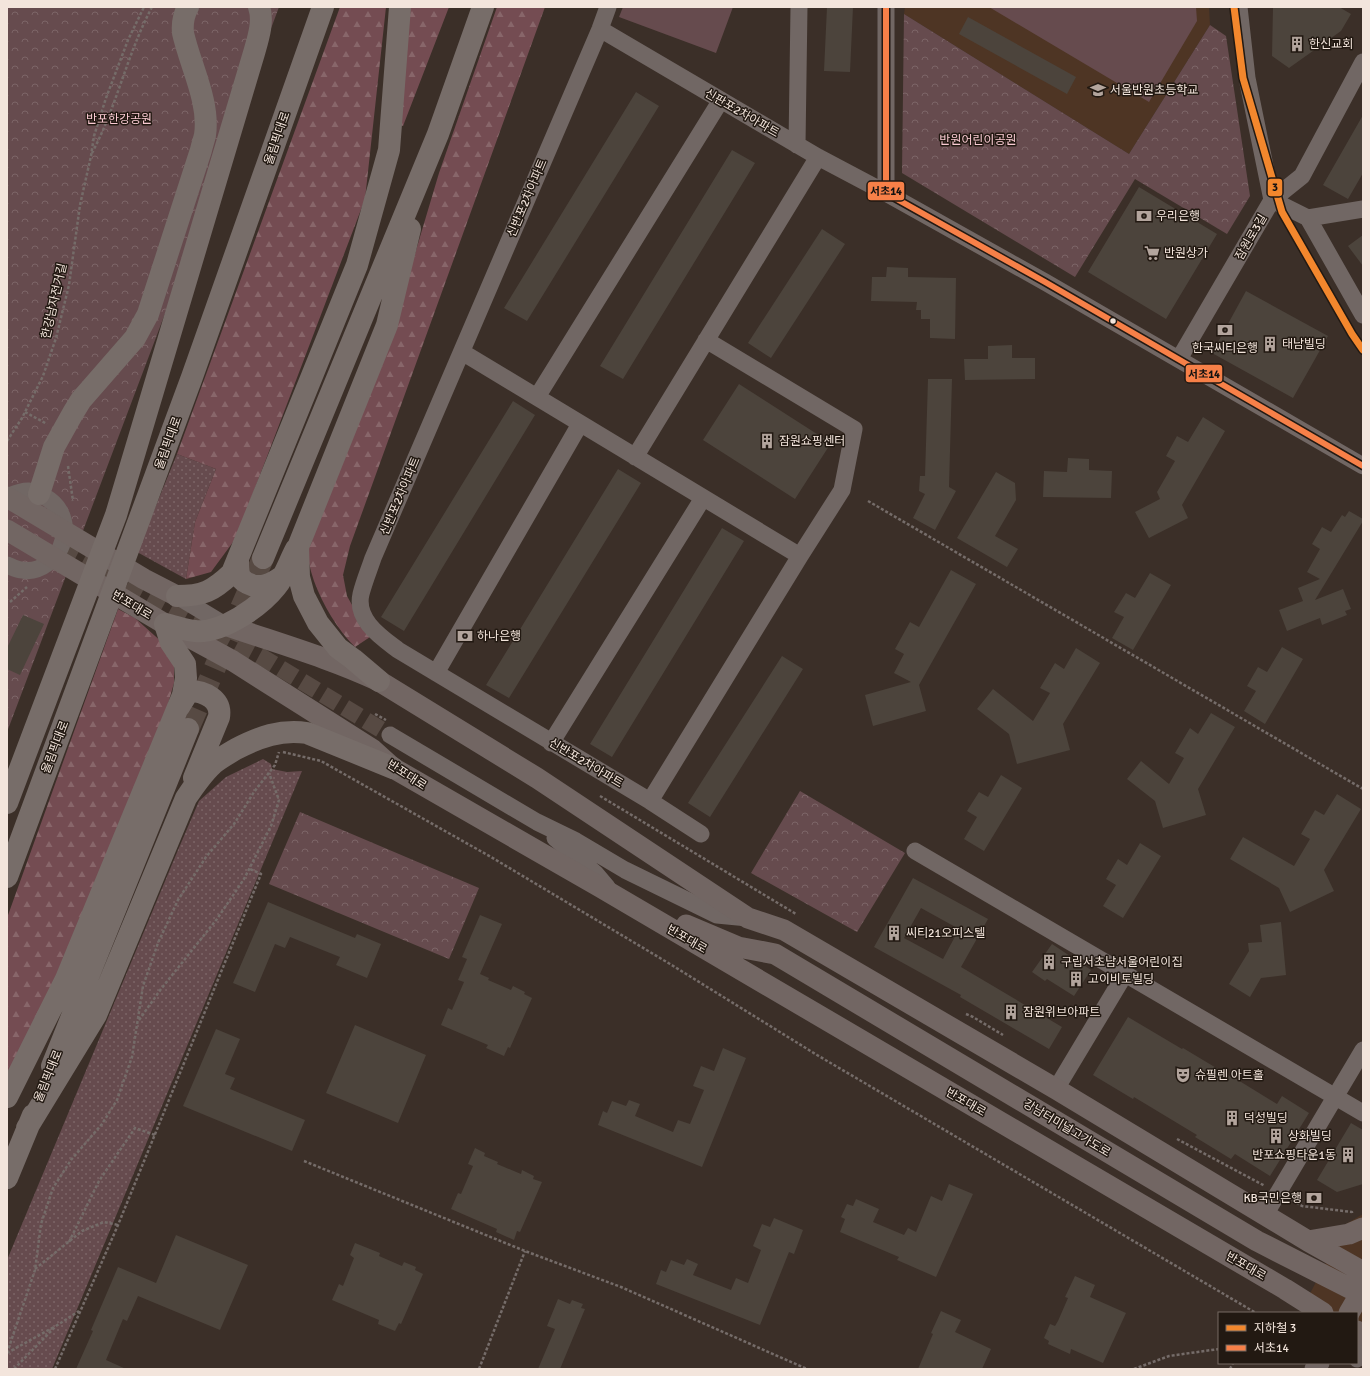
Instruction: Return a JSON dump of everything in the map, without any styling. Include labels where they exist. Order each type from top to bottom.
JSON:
[{"type":"highway","points":[[39,494],[54,447],[73,413],[81,400],[135,338],[148,314],[201,150],[205,134],[204,106],[183,33],[182,23],[184,13],[188,7]]},
{"type":"highway","points":[[74,698],[116,515],[254,53],[260,28],[259,7]]},
{"type":"highway","name":"올림픽대로","points":[[7,877],[195,370],[323,7]]},
{"type":"highway","points":[[177,596],[193,596],[209,591],[221,584],[232,573],[357,265],[389,150],[400,7]]},
{"type":"highway","points":[[263,558],[438,134],[483,7]]},
{"type":"highway","points":[[165,624],[196,631],[211,630],[225,625],[261,602],[276,587],[284,575],[298,547],[387,324],[428,157]]},
{"type":"highway","points":[[7,803],[116,515]]},
{"type":"highway","points":[[298,547],[299,577],[304,596],[318,623],[338,648],[379,681]]},
{"type":"highway","points":[[238,561],[239,574],[242,580],[253,586],[266,586],[274,583],[284,575]]},
{"type":"highway","points":[[165,624],[172,643],[185,664],[186,678],[181,722]]},
{"type":"highway","points":[[7,1097],[66,979],[181,722],[189,691],[198,691],[216,702],[220,710],[219,716],[96,1015],[27,1128]]},
{"type":"highway","name":"올림픽대로","points":[[7,1178],[181,722]]},
{"type":"highway","points":[[186,798],[201,776],[223,756],[254,740],[280,733],[307,733],[394,768]]},
{"type":"highway","points":[[7,860],[31,812]]},
{"type":"main road","points":[[7,497],[144,579],[177,596]]},
{"type":"main road","name":"반포대로","points":[[7,530],[165,624],[233,661],[372,749],[394,768],[1285,1289],[1321,1312]]},
{"type":"main road","points":[[225,625],[333,662],[379,681],[532,775],[748,918],[784,930],[1056,1089],[1308,1241],[1363,1272]]},
{"type":"main road","points":[[652,918],[677,921],[738,947],[775,954]]},
{"type":"main road","points":[[748,918],[775,954]]},
{"type":"main road","name":"강남터미널고가도로","points":[[775,954],[1257,1241],[1363,1295]]},
{"type":"main road","points":[[1308,1241],[1349,1234],[1358,1220]]},
{"type":"main road","points":[[1285,1289],[1290,1304],[1295,1312]]},
{"type":"main road","points":[[1350,1312],[1363,1289]]},
{"type":"street","name":"신반포2차아파트","points":[[608,7],[600,29],[373,558],[361,595],[360,605],[363,615],[376,633],[398,650],[650,801],[701,834]]},
{"type":"street","points":[[797,145],[799,7]]},
{"type":"street","points":[[886,7],[886,192]]},
{"type":"street","name":"잠원로3길","points":[[1179,359],[1272,200],[1247,78],[1239,7]]},
{"type":"street","name":"신판포2차아파트","points":[[600,29],[797,145],[886,192],[1045,282],[1363,466]]},
{"type":"street","points":[[1363,62],[1302,176],[1272,200],[1308,218],[1363,315]]},
{"type":"street","points":[[537,398],[721,100]]},
{"type":"street","points":[[635,457],[818,157]]},
{"type":"street","points":[[1308,218],[1363,208]]},
{"type":"street","points":[[650,801],[842,490],[854,429],[706,340]]},
{"type":"street","points":[[462,352],[800,556]]},
{"type":"street","points":[[436,673],[580,424]]},
{"type":"street","points":[[7,497],[28,491],[49,499],[57,507],[63,517],[65,528],[65,539],[61,550],[54,559],[44,566],[32,570],[11,571]]},
{"type":"street","points":[[551,743],[703,498]]},
{"type":"street","points":[[177,596],[225,625]]},
{"type":"street","name":"반포대로","points":[[390,736],[537,822]]},
{"type":"street","points":[[537,822],[576,841],[625,870],[717,915],[748,918]]},
{"type":"street","points":[[537,822],[596,874],[613,895]]},
{"type":"street","points":[[915,851],[1337,1096],[1363,1113]]},
{"type":"street","points":[[1056,1089],[1125,974]]},
{"type":"street","points":[[1265,1215],[1363,1050]]},
{"type":"path","name":"한강남자전거길","points":[[7,441],[22,418],[42,376],[56,338],[69,284],[80,205],[94,136],[106,98],[128,40],[144,7]]},
{"type":"path","name":"한강남자전거길","points":[[91,156],[110,114],[136,39],[152,7]]},
{"type":"path","points":[[868,501],[1363,789]]},
{"type":"path","points":[[7,1353],[35,1270],[41,1224],[53,1188],[71,1160],[102,1124],[116,1100],[132,1057],[144,986],[158,943],[178,900],[206,857],[234,824],[254,792],[275,765],[279,751],[321,761],[491,857],[670,964],[817,1055],[1254,1312]]},
{"type":"path","points":[[139,1021],[161,989],[217,920],[250,869],[271,826],[279,800],[269,773]]},
{"type":"path","points":[[55,1369],[118,1225],[261,874],[250,869]]},
{"type":"path","points":[[69,1242],[99,1181],[135,1128],[155,1135]]},
{"type":"path","points":[[304,1161],[525,1251],[621,1287],[807,1369]]},
{"type":"path","points":[[1278,1193],[1302,1206],[1358,1220]]},
{"type":"path","points":[[35,1270],[82,1231],[104,1222],[118,1225]]},
{"type":"path","points":[[478,1369],[525,1251]]},
{"type":"path","points":[[7,1353],[56,1326],[81,1310]]},
{"type":"path","points":[[14,1369],[56,1326]]},
{"type":"path","points":[[1134,1369],[1169,1356],[1218,1349]]},
{"type":"shaded area","name":"서울반원초등학교","points":[[905,7],[1209,7],[1210,25],[1129,154],[904,14]]},
{"type":"shaded area","points":[[1363,1214],[1363,1364],[1358,1362],[1358,1312],[1304,1312],[1302,1309],[1346,1224]]},
{"type":"green space","name":"반포한강공원","points":[[7,7],[279,7],[7,732]]},
{"type":"green space","points":[[340,7],[386,7],[365,199],[236,538],[211,572],[186,579],[195,522],[216,469],[177,454]]},
{"type":"green space","points":[[408,7],[449,7],[403,126],[396,123]]},
{"type":"green space","points":[[497,7],[545,7],[350,546],[343,575],[347,596],[370,637],[355,647],[336,625],[322,599],[313,577],[305,547],[406,284],[439,173]]},
{"type":"green space","points":[[623,7],[733,7],[716,53],[619,17]]},
{"type":"green space","points":[[989,7],[1196,7],[1197,21],[1149,102]]},
{"type":"green space","name":"반원어린이공원","points":[[904,14],[1129,154],[1210,25],[1226,36],[1250,196],[1227,234],[1135,179],[1075,277],[902,173]]},
{"type":"green space","points":[[177,454],[216,469],[195,522],[186,579],[137,552]]},
{"type":"green space","points":[[118,609],[135,618],[164,644],[174,661],[174,683],[168,704],[173,707],[25,1049],[7,1081],[7,918]]},
{"type":"green space","points":[[263,759],[271,764],[272,769],[287,772],[302,771],[52,1369],[7,1369],[7,1260],[178,850],[199,801],[226,777]]},
{"type":"green space","points":[[800,791],[905,853],[857,932],[751,873]]},
{"type":"green space","points":[[300,812],[479,888],[449,959],[269,884]]},
{"type":"building","points":[[827,7],[853,7],[850,72],[824,71]]},
{"type":"building","name":"한신교회","points":[[1273,7],[1339,7],[1351,14],[1341,31],[1289,68],[1272,56]]},
{"type":"building","points":[[968,17],[1076,77],[1067,94],[959,34]]},
{"type":"building","points":[[636,92],[659,106],[527,321],[504,308]]},
{"type":"building","points":[[1363,115],[1363,173],[1348,199],[1323,185]]},
{"type":"building","points":[[732,150],[755,163],[623,379],[600,366]]},
{"type":"building","name":"반원상가","points":[[1139,187],[1217,234],[1166,319],[1088,272]]},
{"type":"building","points":[[822,229],[845,244],[771,358],[748,343]]},
{"type":"building","points":[[1363,235],[1363,266],[1348,246]]},
{"type":"building","points":[[887,267],[908,268],[908,277],[956,278],[955,339],[930,338],[930,319],[921,319],[921,310],[916,310],[917,302],[871,301],[872,277],[886,277]]},
{"type":"building","name":"태남빌딩","points":[[1246,291],[1328,336],[1293,398],[1212,353]]},
{"type":"building","points":[[1012,345],[1012,358],[1035,358],[1035,379],[965,380],[964,359],[988,359],[988,346]]},
{"type":"building","points":[[928,379],[952,379],[949,487],[956,491],[935,530],[913,518],[925,494],[919,491],[920,476],[925,476]]},
{"type":"building","name":"잠원쇼핑센터","points":[[739,384],[831,443],[795,499],[703,440]]},
{"type":"building","points":[[513,401],[535,415],[404,631],[381,617]]},
{"type":"building","points":[[1203,417],[1225,431],[1182,505],[1188,518],[1149,538],[1135,512],[1160,499],[1157,492],[1175,461],[1166,456],[1177,436],[1188,442]]},
{"type":"building","points":[[1068,458],[1089,459],[1089,470],[1112,471],[1111,498],[1043,497],[1044,471],[1067,472]]},
{"type":"building","points":[[618,469],[641,483],[509,698],[486,685]]},
{"type":"building","points":[[996,472],[1015,483],[1016,500],[995,536],[1018,549],[1007,567],[957,538]]},
{"type":"building","points":[[1349,511],[1363,519],[1363,521],[1315,600],[1343,589],[1351,609],[1345,611],[1347,615],[1322,625],[1320,618],[1287,631],[1279,610],[1303,601],[1298,588],[1320,579],[1307,572],[1320,549],[1312,544],[1322,527],[1331,532],[1342,515],[1345,517]]},
{"type":"building","points":[[722,528],[744,541],[612,757],[590,744]]},
{"type":"building","points":[[951,570],[976,584],[919,685],[926,711],[873,726],[865,695],[911,682],[894,673],[904,654],[895,649],[910,622],[919,627]]},
{"type":"building","points":[[1150,573],[1171,585],[1133,650],[1112,638],[1124,617],[1114,612],[1126,593],[1135,598]]},
{"type":"building","points":[[23,615],[44,624],[20,675],[7,669],[7,648]]},
{"type":"building","points":[[1282,647],[1303,659],[1265,724],[1244,711],[1256,691],[1247,686],[1258,667],[1267,672]]},
{"type":"building","points":[[1076,648],[1100,663],[1063,724],[1070,750],[1017,764],[1009,734],[977,709],[993,689],[1033,721],[1050,693],[1040,688],[1055,663],[1064,669]]},
{"type":"building","points":[[782,656],[803,669],[710,817],[688,803]]},
{"type":"building","points":[[1211,713],[1235,727],[1198,789],[1206,815],[1163,828],[1155,801],[1127,779],[1141,761],[1169,784],[1184,758],[1175,753],[1190,728],[1198,734]]},
{"type":"building","points":[[1001,775],[1022,788],[984,851],[964,839],[977,817],[967,811],[979,792],[988,797]]},
{"type":"building","points":[[1337,794],[1361,809],[1324,870],[1334,891],[1290,912],[1279,888],[1230,859],[1243,837],[1294,866],[1310,839],[1301,834],[1315,810],[1324,815]]},
{"type":"building","points":[[1140,843],[1161,856],[1123,918],[1103,906],[1116,885],[1106,879],[1118,859],[1127,865]]},
{"type":"building","name":"씨티21오피스텔","points":[[913,878],[988,919],[961,967],[1062,1027],[1049,1049],[960,997],[961,995],[874,947]],"holes":[[[921,908],[959,929],[943,959],[904,938]]]},
{"type":"building","points":[[268,902],[355,938],[357,934],[381,944],[367,978],[336,965],[340,957],[290,937],[285,948],[275,944],[255,992],[233,983]]},
{"type":"building","points":[[480,915],[502,924],[480,974],[489,978],[488,980],[511,990],[513,986],[525,992],[524,994],[532,998],[510,1048],[508,1047],[504,1056],[486,1048],[488,1045],[441,1025],[448,1008],[452,1010],[464,982],[458,980],[467,959],[462,957]]},
{"type":"building","points":[[1281,922],[1286,975],[1261,978],[1250,997],[1229,984],[1249,951],[1248,943],[1262,942],[1260,925]]},
{"type":"building","points":[[1052,944],[1091,970],[1074,996],[1047,979],[1045,981],[1032,972]]},
{"type":"building","points":[[1128,1017],[1277,1104],[1282,1096],[1309,1113],[1270,1176],[1235,1154],[1231,1159],[1195,1137],[1197,1135],[1134,1097],[1133,1099],[1093,1075]]},
{"type":"building","points":[[355,1025],[426,1055],[398,1123],[326,1093]]},
{"type":"building","points":[[216,1029],[240,1039],[225,1074],[235,1078],[230,1089],[305,1120],[292,1151],[183,1106]]},
{"type":"building","points":[[723,1048],[746,1058],[702,1167],[598,1125],[603,1111],[607,1113],[612,1101],[626,1106],[629,1100],[640,1104],[635,1116],[673,1132],[678,1120],[690,1124],[704,1090],[693,1086],[701,1066],[714,1071]]},
{"type":"building","name":"반포쇼핑타운1동","points":[[1351,1123],[1363,1130],[1363,1184],[1337,1192],[1317,1180]]},
{"type":"building","points":[[475,1148],[485,1153],[484,1156],[498,1162],[497,1164],[521,1174],[522,1170],[534,1176],[533,1179],[542,1182],[520,1232],[517,1231],[514,1240],[496,1232],[497,1229],[451,1209],[458,1193],[461,1194],[473,1166],[468,1164]]},
{"type":"building","points":[[949,1184],[973,1194],[936,1277],[897,1260],[899,1257],[840,1232],[845,1219],[841,1217],[847,1204],[853,1206],[856,1199],[879,1209],[873,1222],[904,1235],[908,1228],[916,1232],[931,1196],[942,1201]]},
{"type":"building","points":[[774,1218],[803,1230],[794,1254],[789,1252],[760,1325],[656,1284],[661,1270],[666,1272],[671,1260],[684,1265],[687,1259],[698,1264],[693,1275],[731,1290],[736,1278],[748,1283],[761,1250],[753,1246],[762,1224],[770,1227]]},
{"type":"building","points":[[176,1235],[248,1265],[220,1330],[138,1296],[127,1321],[123,1319],[106,1360],[126,1369],[76,1369],[93,1331],[91,1330],[118,1267],[156,1283]]},
{"type":"building","points":[[355,1243],[380,1253],[379,1256],[402,1266],[404,1262],[416,1267],[415,1270],[423,1274],[401,1324],[399,1323],[395,1331],[378,1324],[379,1320],[332,1300],[339,1284],[343,1286],[354,1258],[350,1255]]},
{"type":"building","points":[[1075,1276],[1095,1285],[1090,1297],[1126,1313],[1103,1363],[1071,1349],[1070,1354],[1048,1344],[1049,1341],[1044,1338],[1050,1324],[1055,1326],[1058,1321],[1068,1298],[1065,1297]]},
{"type":"building","points":[[558,1299],[570,1304],[572,1300],[583,1304],[581,1308],[585,1309],[560,1369],[538,1369],[555,1329],[547,1326]]},
{"type":"building","points":[[941,1311],[961,1320],[955,1332],[991,1349],[982,1369],[918,1369]]},
{"type":"tunnel","points":[[61,549],[260,656],[390,735]]},
{"type":"tunnel","points":[[188,729],[263,558]]},
{"type":"metro line","name":"3","points":[[1234,7],[1243,78],[1282,212],[1352,334],[1363,350]]},
{"type":"transit line","name":"서초14","points":[[886,7],[886,193],[1045,282],[1363,466]]},
{"type":"place","name":"한신교회","points":[[1297,44]]},
{"type":"place","name":"서울반원초등학교","points":[[1098,90]]},
{"type":"place","name":"우리은행","points":[[1144,216]]},
{"type":"place","name":"반원상가","points":[[1152,253]]},
{"type":"place","name":"한국씨티은행","points":[[1225,330]]},
{"type":"place","name":"태남빌딩","points":[[1270,344]]},
{"type":"place","name":"잠원쇼핑센터","points":[[767,441]]},
{"type":"place","name":"하나은행","points":[[465,636]]},
{"type":"place","name":"씨티21오피스텔","points":[[894,933]]},
{"type":"place","name":"구립서초남서울어린이집","points":[[1049,962]]},
{"type":"place","name":"고이비토빌딩","points":[[1076,979]]},
{"type":"place","name":"잠원위브아파트","points":[[1011,1012]]},
{"type":"place","name":"슈필렌 아트홀","points":[[1183,1075]]},
{"type":"place","name":"덕성빌딩","points":[[1232,1118]]},
{"type":"place","name":"상화빌딩","points":[[1276,1136]]},
{"type":"place","name":"반포쇼핑타운1동","points":[[1348,1155]]},
{"type":"place","name":"KB국민은행","points":[[1314,1198]]}]
